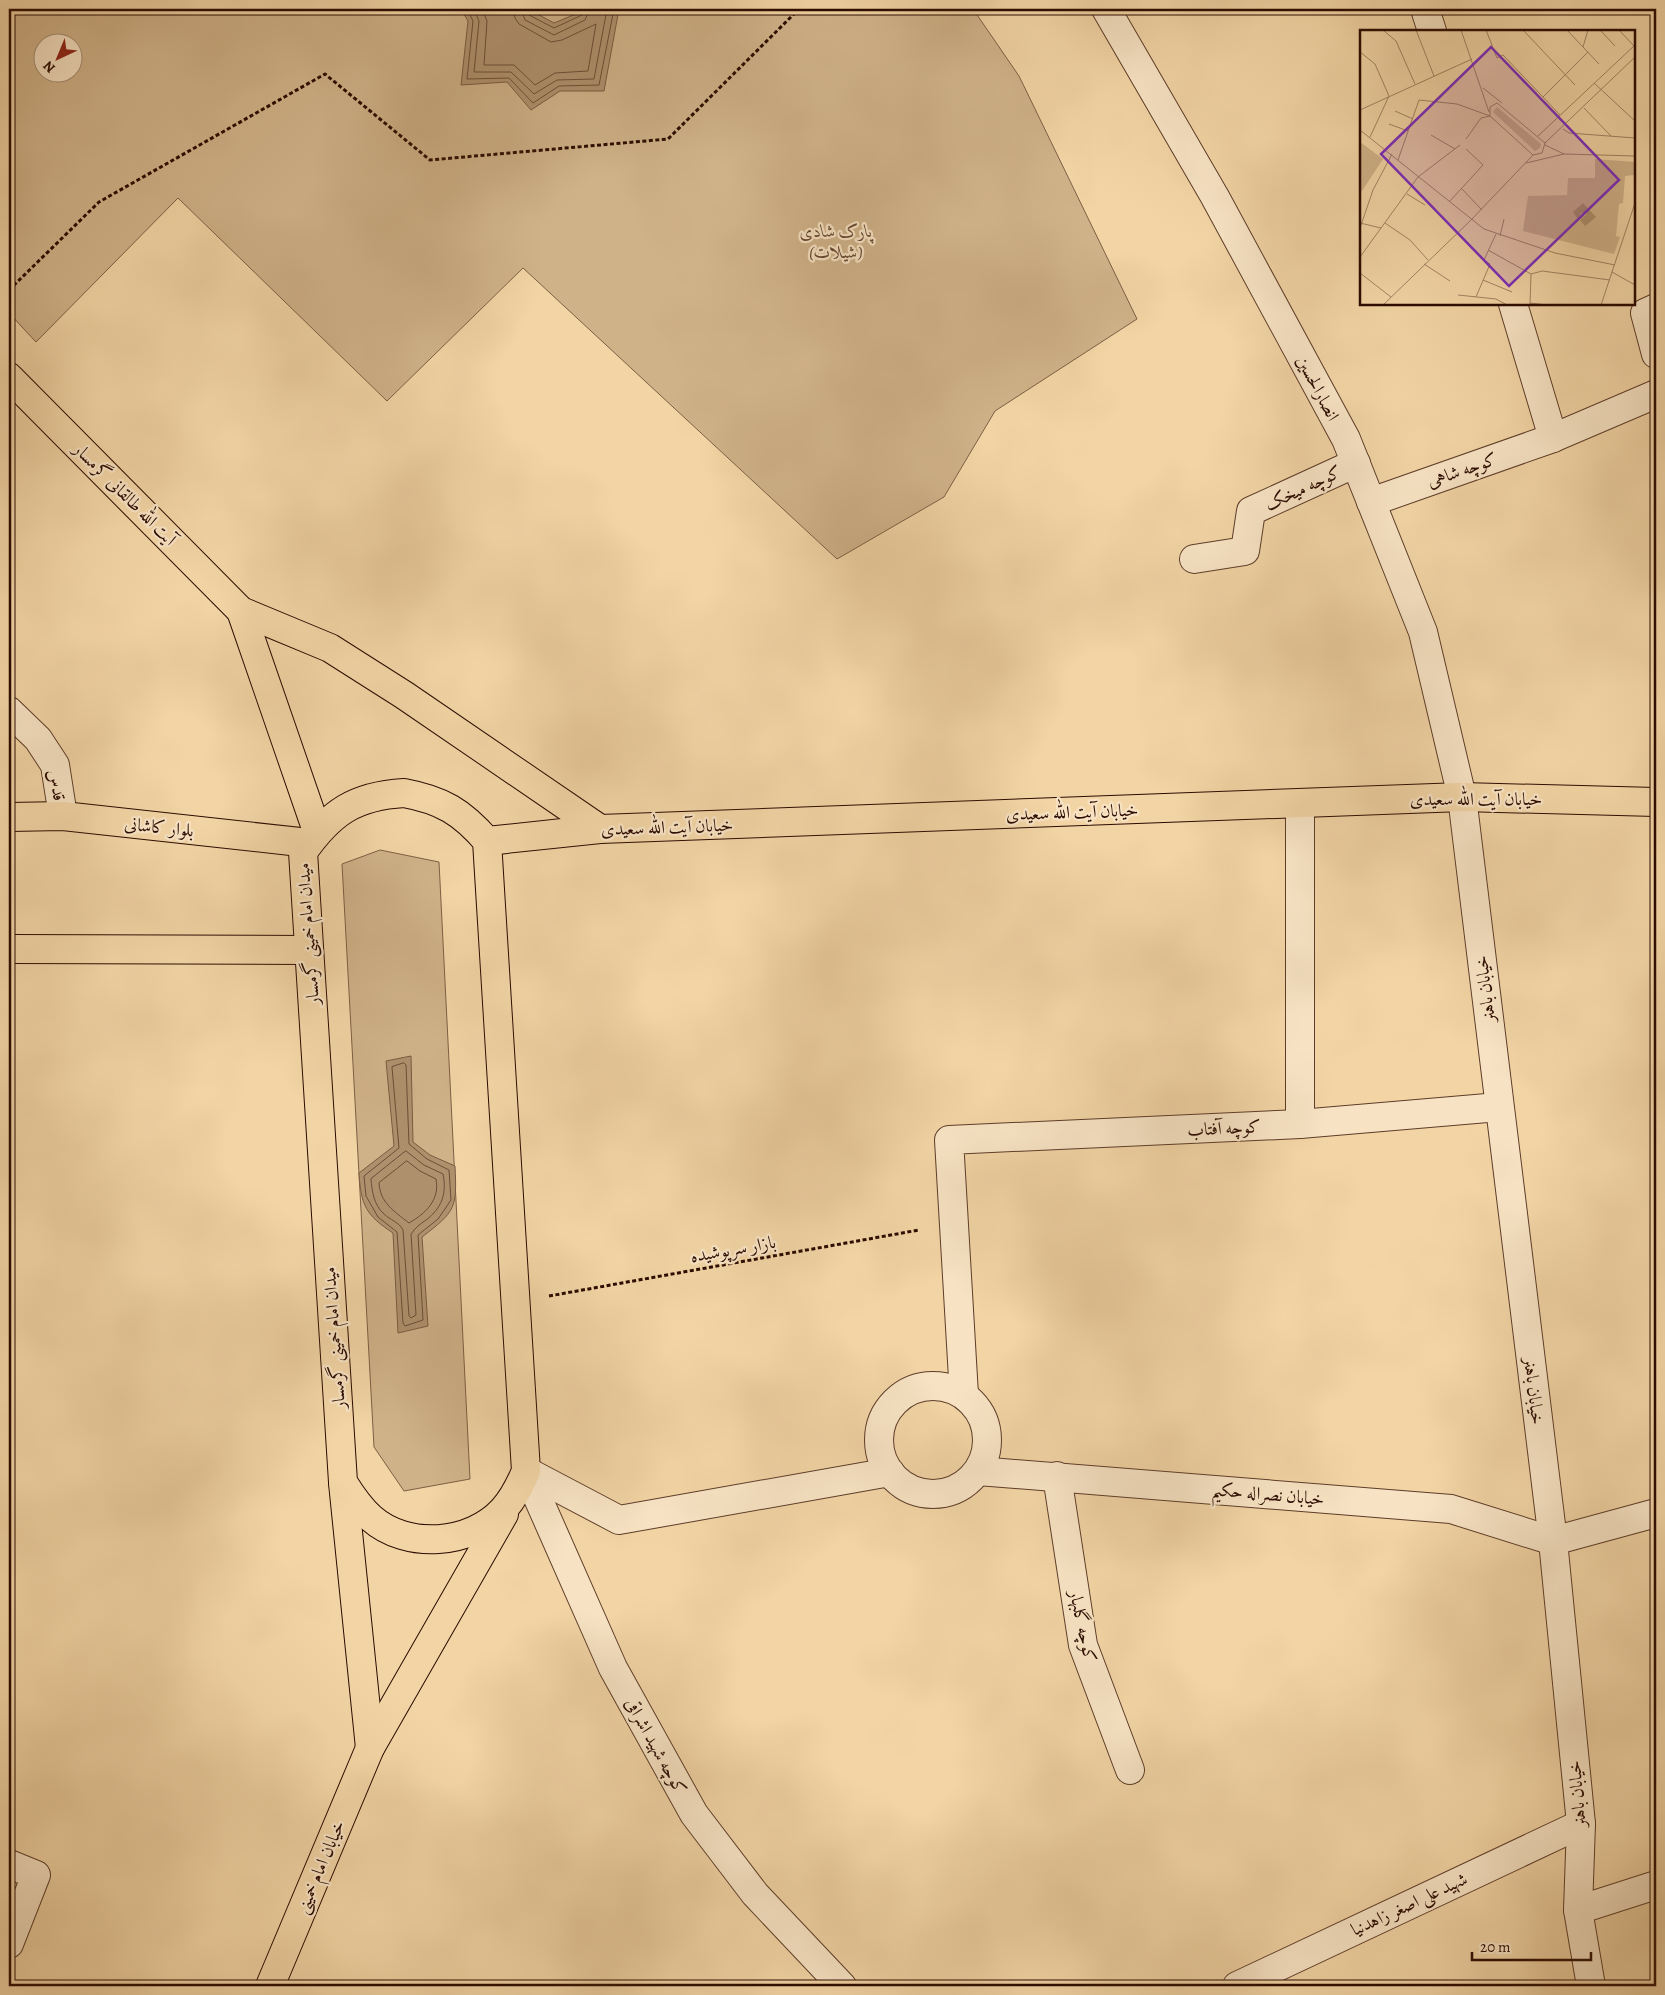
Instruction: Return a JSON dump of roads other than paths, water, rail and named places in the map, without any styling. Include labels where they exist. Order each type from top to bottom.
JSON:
[{"type":"main road","name":"آیت الله طالقانی گرمسار","points":[[9,377],[241,611]]},
{"type":"main road","points":[[241,611],[330,648],[404,694],[600,830]]},
{"type":"main road","points":[[241,611],[313,837],[335,814],[356,802],[380,794],[404,793],[429,798],[451,807],[471,822],[488,841],[516,1302],[521,1482]]},
{"type":"main road","name":"خیابان آیت الله سعیدی","points":[[488,841],[600,830],[1462,797],[1656,802]]},
{"type":"main road","name":"بلوار کاشانی","points":[[9,817],[63,816],[313,837]]},
{"type":"main road","name":"میدان امام خمینی گرمسار","points":[[313,837],[303,852],[343,1482],[355,1502],[372,1519],[392,1531],[415,1538],[438,1539],[469,1532],[484,1525],[502,1511],[521,1482]]},
{"type":"main road","points":[[9,949],[309,950]]},
{"type":"main road","points":[[343,1482],[370,1748]]},
{"type":"main road","name":"خیابان امام خمینی","points":[[270,1986],[370,1748],[521,1482]]},
{"type":"street","name":"انصارالحسین","points":[[1106,9],[1215,196],[1346,439],[1423,632],[1462,797]]},
{"type":"street","points":[[1425,9],[1432,30]]},
{"type":"street","points":[[1513,305],[1553,438]]},
{"type":"street","points":[[1656,308],[1644,313],[1656,354]]},
{"type":"street","name":"کوچه شاهی","points":[[1371,502],[1553,438],[1656,394]]},
{"type":"street","name":"کوچه میخک","points":[[1194,559],[1245,551],[1251,511],[1356,464]]},
{"type":"street","name":"قدس","points":[[9,711],[38,739],[55,765],[63,816]]},
{"type":"street","name":"خیابان باهنر","points":[[1462,797],[1553,1541],[1581,1824],[1578,1910],[1591,1986]]},
{"type":"street","points":[[1300,803],[1300,1124]]},
{"type":"street","name":"کوچه آفتاب","points":[[964,1395],[950,1140],[1300,1124],[1499,1107]]},
{"type":"street","points":[[932,1385],[949,1388],[964,1395],[977,1407],[985,1422],[988,1439],[985,1456],[978,1471],[966,1483],[951,1491],[934,1494],[918,1492],[902,1484],[890,1472],[882,1457],[878,1440],[881,1423],[888,1408],[900,1396],[915,1388],[932,1385]]},
{"type":"street","name":"خیابان نصراله حکیم","points":[[978,1471],[1451,1509],[1553,1541]]},
{"type":"street","points":[[521,1482],[619,1520],[890,1472]]},
{"type":"street","name":"کوچه گلبهار","points":[[1057,1476],[1083,1645],[1130,1770]]},
{"type":"street","name":"کوچه شهید اشراقی","points":[[521,1482],[613,1668],[694,1814],[755,1894],[842,1986]]},
{"type":"street","points":[[1553,1541],[1656,1513]]},
{"type":"street","name":"شهید علی اصغر زاهدنیا","points":[[1237,1986],[1285,1976],[1581,1824]]},
{"type":"street","points":[[9,1864],[36,1875],[9,1944]]},
{"type":"street","points":[[1578,1910],[1656,1885]]},
{"type":"water","points":[[461,9],[528,9],[554,23],[588,9],[619,9],[604,91],[560,91],[531,110],[507,82],[461,85],[468,21]]},
{"type":"water","points":[[411,1056],[413,1142],[430,1155],[455,1166],[455,1191],[452,1208],[448,1214],[422,1237],[428,1326],[398,1333],[393,1233],[377,1221],[367,1209],[361,1194],[359,1173],[394,1146],[386,1061]]},
{"type":"park label","name":"پارک شادی (شیلات)","points":[[836,241]]}]
